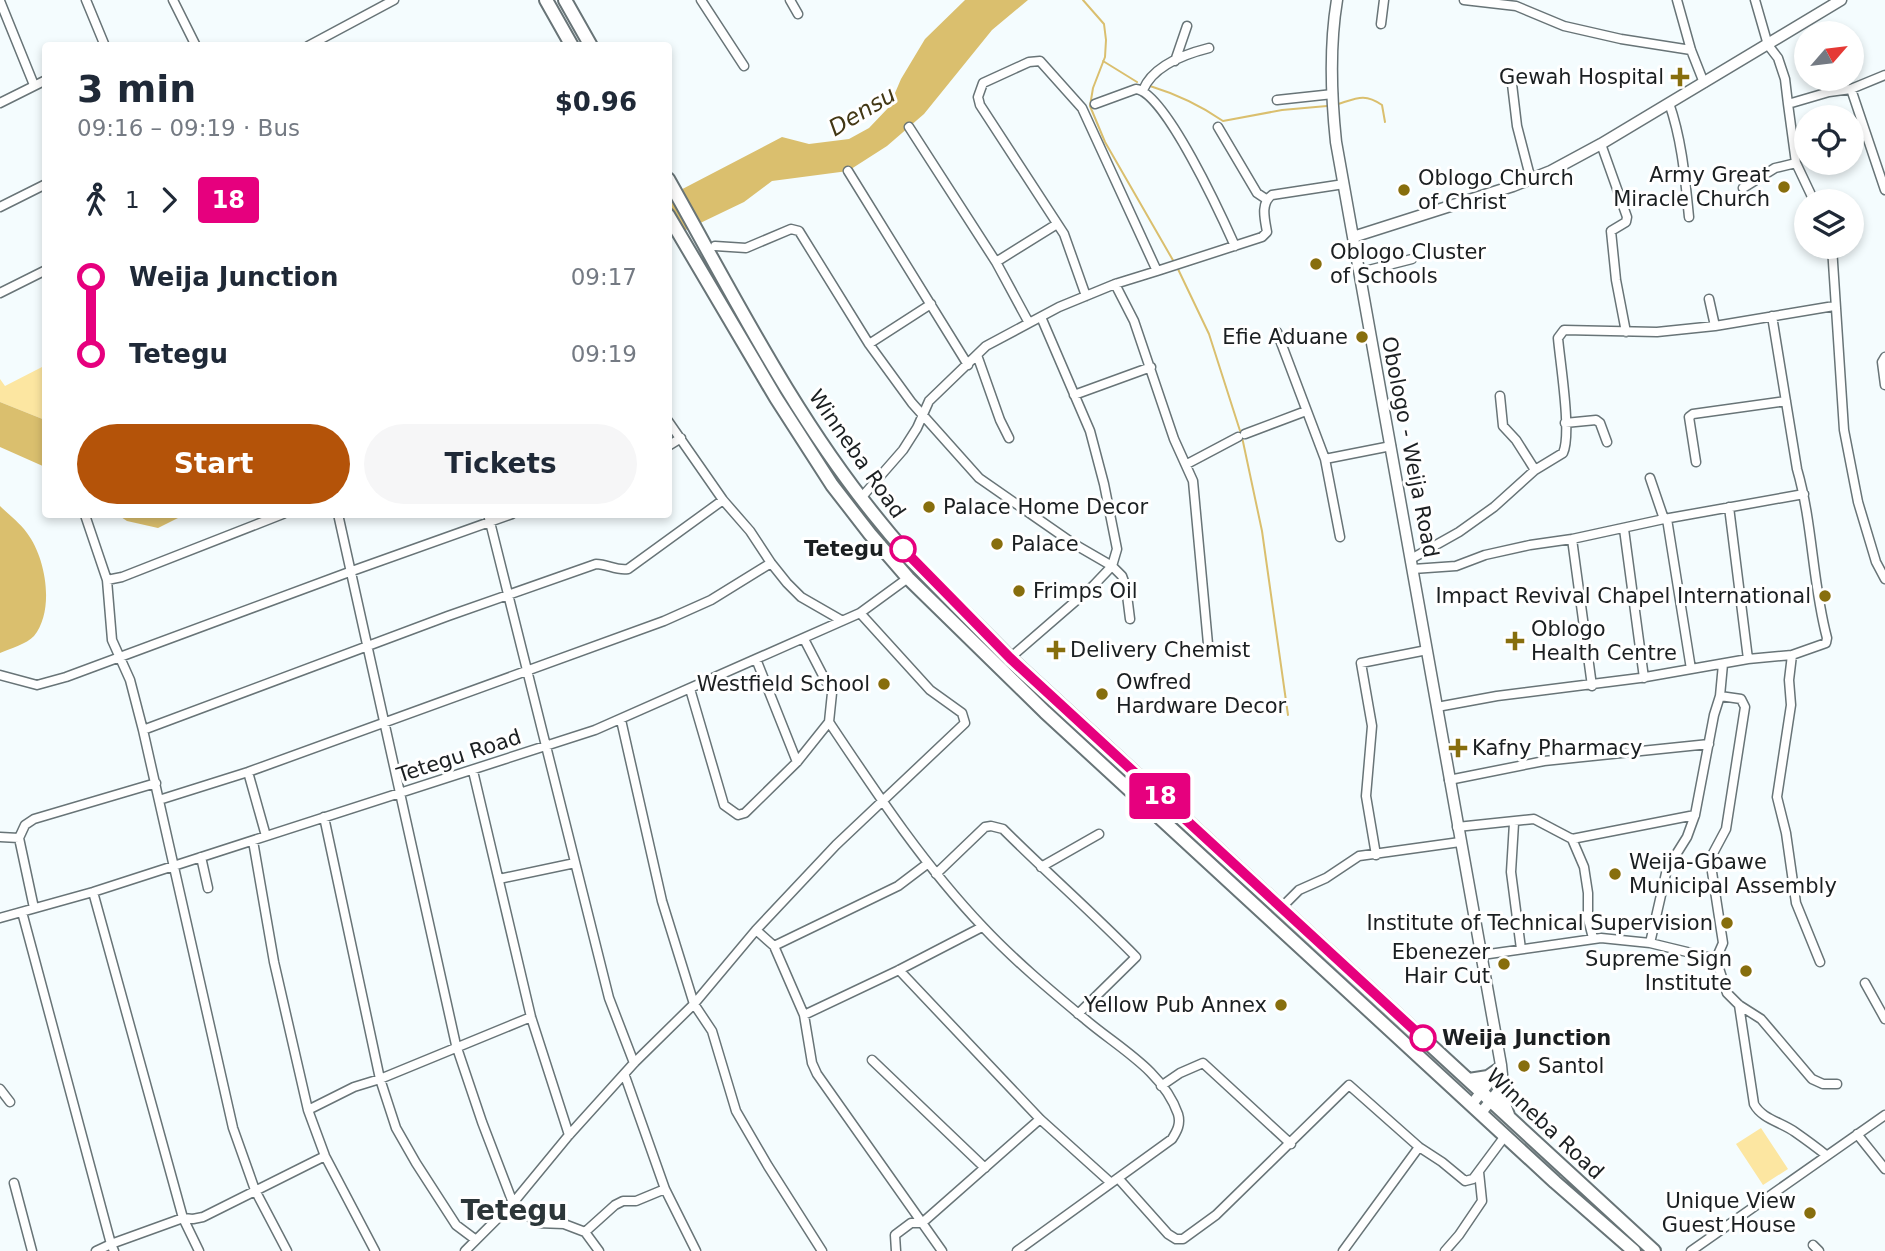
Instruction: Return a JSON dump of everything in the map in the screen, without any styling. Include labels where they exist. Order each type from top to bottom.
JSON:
[{"type":"highway","points":[[546,0],[570,42]]},
{"type":"highway","points":[[565,0],[589,42]]},
{"type":"highway","name":"Winneba Road","points":[[672,186],[789,391],[862,498],[923,571],[1010,658],[1654,1251]]},
{"type":"highway","name":"Winneba Road","points":[[672,222],[769,388],[832,485],[908,578],[1045,712],[1505,1136],[1634,1251]]},
{"type":"highway","points":[[1296,942],[1306,929]]},
{"type":"highway","points":[[1469,1080],[1488,1077],[1500,1067]]},
{"type":"highway","points":[[1503,1085],[1503,1102],[1510,1119]]},
{"type":"street","points":[[86,0],[103,42]]},
{"type":"street","points":[[173,0],[194,42]]},
{"type":"street","points":[[315,42],[394,0]]},
{"type":"street","points":[[701,0],[744,66]]},
{"type":"street","points":[[790,0],[798,14]]},
{"type":"street","name":"Obologo - Weija Road","points":[[1337,0],[1331,38],[1336,142],[1503,1085]]},
{"type":"street","points":[[1381,24],[1384,0]]},
{"type":"street","points":[[1464,0],[1516,6],[1564,26],[1620,39],[1691,50]]},
{"type":"street","points":[[1677,0],[1691,50],[1704,83]]},
{"type":"street","points":[[1755,0],[1768,45],[1778,58],[1785,79],[1794,148]]},
{"type":"street","points":[[0,1],[34,85]]},
{"type":"street","points":[[1353,237],[1531,180],[1601,144],[1768,45],[1834,2]]},
{"type":"street","points":[[1175,61],[1187,26]]},
{"type":"street","points":[[1143,90],[1151,75],[1190,52],[1209,48]]},
{"type":"street","points":[[1086,296],[1069,245],[994,129],[978,97],[983,83],[1029,62],[1040,61],[1082,108],[1157,271]]},
{"type":"street","points":[[1864,84],[1885,75]]},
{"type":"street","points":[[0,103],[42,82]]},
{"type":"street","points":[[1512,84],[1517,126],[1531,180]]},
{"type":"street","points":[[1095,104],[1136,89],[1143,90],[1181,137],[1236,246]]},
{"type":"street","points":[[1788,104],[1836,91]]},
{"type":"street","points":[[1852,91],[1885,190]]},
{"type":"street","points":[[1277,100],[1333,94]]},
{"type":"street","points":[[1669,103],[1679,135],[1689,216]]},
{"type":"street","points":[[909,127],[996,262],[1029,323]]},
{"type":"street","points":[[1218,127],[1257,193],[1266,199]]},
{"type":"street","points":[[1601,144],[1627,218],[1626,222],[1611,231],[1616,280],[1626,332]]},
{"type":"street","points":[[1744,188],[1775,168],[1794,163]]},
{"type":"street","points":[[848,171],[968,365]]},
{"type":"street","points":[[862,498],[903,450],[929,401],[986,346],[1041,317],[1115,284],[1256,240],[1267,232],[1264,205],[1266,199],[1272,195],[1344,184]]},
{"type":"street","points":[[0,208],[42,186]]},
{"type":"street","points":[[996,262],[1057,223]]},
{"type":"street","points":[[715,246],[746,248],[791,229],[799,231],[869,344],[912,403],[979,478],[1064,537],[1112,566],[1122,576],[1126,587],[1130,619]]},
{"type":"street","points":[[1832,259],[1844,430],[1858,502],[1875,562],[1885,579]]},
{"type":"street","points":[[1361,272],[1412,260]]},
{"type":"street","points":[[0,293],[42,272]]},
{"type":"street","points":[[1115,284],[1134,321],[1174,439],[1193,481],[1208,644]]},
{"type":"street","points":[[1709,299],[1715,326]]},
{"type":"street","points":[[869,344],[931,304]]},
{"type":"street","points":[[1412,564],[1476,520],[1535,470],[1563,453],[1565,423],[1558,338],[1564,330],[1657,332],[1715,326],[1834,306]]},
{"type":"street","points":[[1437,707],[1792,654],[1826,643],[1816,593],[1804,494],[1797,469],[1772,316]]},
{"type":"street","points":[[1010,658],[1081,598],[1112,566],[1117,550],[1090,431],[1041,317]]},
{"type":"street","points":[[1277,332],[1325,459],[1340,537]]},
{"type":"street","points":[[977,355],[1009,438]]},
{"type":"street","points":[[1885,357],[1882,362],[1885,385]]},
{"type":"street","points":[[1074,395],[1151,367]]},
{"type":"street","points":[[1500,396],[1503,426],[1516,440],[1535,470]]},
{"type":"street","points":[[1696,462],[1689,417],[1693,414],[1786,401]]},
{"type":"street","points":[[1187,464],[1242,436],[1306,411]]},
{"type":"street","points":[[1565,423],[1596,420],[1600,423],[1606,442]]},
{"type":"street","points":[[672,426],[723,500],[750,531],[771,564],[801,597],[841,620]]},
{"type":"street","points":[[672,444],[681,438]]},
{"type":"street","points":[[1325,459],[1391,446]]},
{"type":"street","points":[[1650,478],[1666,519],[1691,669]]},
{"type":"street","points":[[1412,564],[1456,566],[1485,555],[1530,545],[1572,540],[1666,519],[1804,494]]},
{"type":"street","points":[[144,730],[508,594],[596,564],[628,569],[723,500]]},
{"type":"street","points":[[1729,507],[1748,659]]},
{"type":"street","points":[[86,518],[107,580],[113,640],[130,680],[144,730],[233,1128],[256,1190],[287,1251]]},
{"type":"street","points":[[107,580],[122,577],[274,518]]},
{"type":"street","points":[[339,518],[456,1045],[482,1122],[513,1203],[537,1223],[564,1224],[585,1232],[599,1251]]},
{"type":"street","points":[[0,675],[37,685],[66,677],[489,519],[608,998],[634,1063]]},
{"type":"street","points":[[1624,529],[1644,678]]},
{"type":"street","points":[[1572,540],[1592,685]]},
{"type":"street","points":[[159,800],[248,772],[664,621],[710,600],[771,564]]},
{"type":"street","name":"Tetegu Road","points":[[0,918],[93,892],[473,771],[621,720],[860,612],[908,578]]},
{"type":"street","points":[[465,1251],[513,1203],[569,1135],[634,1063],[694,1004],[756,930],[836,845],[965,723],[962,713],[929,690],[860,612]]},
{"type":"street","points":[[690,689],[724,805],[730,812],[738,815],[745,813],[797,762],[829,722],[832,693],[804,639]]},
{"type":"street","points":[[1376,855],[1366,796],[1372,726],[1361,663],[1427,650]]},
{"type":"street","points":[[1792,654],[1789,681],[1791,705],[1777,797],[1786,833],[1796,903],[1820,962]]},
{"type":"street","points":[[755,659],[797,762]]},
{"type":"street","points":[[1650,943],[1667,869],[1687,836],[1695,815],[1720,696],[1723,664]]},
{"type":"street","points":[[1720,696],[1741,699],[1745,707],[1726,829],[1710,859],[1723,943],[1716,959],[1723,987],[1738,1005],[1762,1019],[1812,1079],[1823,1084],[1837,1084]]},
{"type":"street","points":[[621,720],[663,901],[694,1004],[712,1031],[736,1111],[822,1251]]},
{"type":"street","points":[[829,722],[927,864],[982,927],[1028,972],[1136,1058],[1161,1086],[1178,1114],[1178,1129],[1172,1139],[1017,1251]]},
{"type":"street","points":[[1449,780],[1544,761],[1709,744]]},
{"type":"street","points":[[473,771],[531,1017],[569,1135]]},
{"type":"street","points":[[248,772],[266,836]]},
{"type":"street","points":[[34,908],[19,838],[26,824],[34,819],[156,783]]},
{"type":"street","points":[[1457,827],[1534,819],[1572,839],[1695,815]]},
{"type":"street","points":[[324,817],[380,1079],[396,1128],[456,1224],[476,1240]]},
{"type":"street","points":[[1514,823],[1511,863],[1521,948]]},
{"type":"street","points":[[936,874],[985,827],[1003,829],[1136,957],[1078,1014]]},
{"type":"street","points":[[1041,867],[1099,834]]},
{"type":"street","points":[[0,837],[19,838]]},
{"type":"street","points":[[1572,839],[1584,867],[1588,919],[1593,938]]},
{"type":"street","points":[[253,841],[274,962],[308,1110],[325,1156],[375,1251]]},
{"type":"street","points":[[1282,907],[1299,890],[1326,878],[1354,859],[1460,842]]},
{"type":"street","points":[[201,857],[208,888]]},
{"type":"street","points":[[499,879],[575,863]]},
{"type":"street","points":[[774,946],[898,886],[927,864]]},
{"type":"street","points":[[93,892],[183,1218],[199,1251]]},
{"type":"street","points":[[22,912],[113,1248]]},
{"type":"street","points":[[804,1016],[900,971],[982,927]]},
{"type":"street","points":[[756,930],[774,946],[804,1016],[812,1063],[817,1074],[942,1251]]},
{"type":"street","points":[[1482,955],[1593,938],[1650,943],[1716,959]]},
{"type":"street","points":[[900,971],[1040,1119],[1114,1180],[1175,1239],[1183,1239],[1216,1215],[1349,1085],[1419,1147],[1443,1162],[1465,1181],[1470,1182],[1479,1172],[1505,1136]]},
{"type":"street","points":[[1865,983],[1885,1019]]},
{"type":"street","points":[[1738,1005],[1754,1104],[1762,1114],[1795,1132],[1826,1155]]},
{"type":"street","points":[[308,1110],[354,1087],[380,1079],[456,1045],[531,1017]]},
{"type":"street","points":[[872,1060],[985,1168]]},
{"type":"street","points":[[1161,1086],[1180,1073],[1203,1063],[1291,1144]]},
{"type":"street","points":[[1487,1097],[1500,1067]]},
{"type":"street","points":[[625,1076],[665,1189],[696,1251]]},
{"type":"street","points":[[1476,1109],[1503,1085]]},
{"type":"street","points":[[0,1089],[10,1102]]},
{"type":"street","points":[[1691,1251],[1885,1115]]},
{"type":"street","points":[[896,1251],[895,1236],[911,1223],[922,1223],[1040,1119]]},
{"type":"street","points":[[1857,1134],[1885,1169]]},
{"type":"street","points":[[1343,1251],[1419,1147]]},
{"type":"street","points":[[96,1251],[113,1248],[183,1218],[203,1217],[325,1156]]},
{"type":"street","points":[[1446,1251],[1482,1201],[1479,1172]]},
{"type":"street","points":[[14,1183],[32,1251]]},
{"type":"street","points":[[585,1232],[619,1203],[636,1201],[665,1189]]},
{"type":"shaded area","points":[[965,0],[1028,0],[992,30],[924,114],[887,146],[848,171],[772,181],[744,202],[672,237],[672,194],[782,137],[809,144],[849,139],[869,128],[889,107],[901,79],[925,39]]},
{"type":"shaded area","points":[[42,367],[42,419],[0,402],[0,379],[5,386]]},
{"type":"shaded area","points":[[0,402],[42,419],[42,466],[0,447]]},
{"type":"shaded area","points":[[0,506],[21,526],[34,544],[43,570],[46,599],[41,625],[34,636],[23,644],[0,653]]},
{"type":"shaded area","points":[[122,518],[178,518],[158,528]]},
{"type":"shaded area","points":[[1761,1128],[1788,1169],[1763,1185],[1736,1144]]},
{"type":"waterway","points":[[1083,0],[1104,24],[1106,40],[1105,57],[1093,88],[1090,106],[1105,142],[1174,262]]},
{"type":"waterway","points":[[1103,61],[1137,82]]},
{"type":"waterway","points":[[1150,86],[1188,100],[1223,121],[1282,110],[1327,106]]},
{"type":"waterway","points":[[1338,104],[1356,99],[1371,99],[1382,105],[1385,122]]},
{"type":"waterway","points":[[1177,267],[1209,334],[1242,437],[1262,531],[1288,715]]},
{"type":"bus line","name":"18","points":[[903,549],[1010,658],[1423,1038]]},
{"type":"place","name":"Gewah Hospital","points":[[1680,77]]},
{"type":"place","name":"Army Great Miracle Church","points":[[1784,187]]},
{"type":"place","name":"Oblogo Church of Christ","points":[[1404,190]]},
{"type":"place","name":"Oblogo Cluster of Schools","points":[[1316,264]]},
{"type":"place","name":"Efie Aduane","points":[[1362,337]]},
{"type":"place","name":"Palace Home Decor","points":[[929,507]]},
{"type":"place","name":"Palace","points":[[997,544]]},
{"type":"place","name":"Tetegu","points":[[903,549]]},
{"type":"place","name":"Frimps Oil","points":[[1019,591]]},
{"type":"place","name":"Impact Revival Chapel International","points":[[1825,596]]},
{"type":"place","name":"Oblogo Health Centre","points":[[1515,641]]},
{"type":"place","name":"Delivery Chemist","points":[[1056,650]]},
{"type":"place","name":"Westfield School","points":[[884,684]]},
{"type":"place","name":"Owfred Hardware Decor","points":[[1102,694]]},
{"type":"place","name":"Kafny Pharmacy","points":[[1458,748]]},
{"type":"place","name":"Weija-Gbawe Municipal Assembly","points":[[1615,874]]},
{"type":"place","name":"Institute of Technical Supervision","points":[[1727,923]]},
{"type":"place","name":"Ebenezer Hair Cut","points":[[1504,964]]},
{"type":"place","name":"Supreme Sign Institute","points":[[1746,971]]},
{"type":"place","name":"Yellow Pub Annex","points":[[1281,1005]]},
{"type":"place","name":"Weija Junction","points":[[1423,1038]]},
{"type":"place","name":"Santol","points":[[1524,1066]]},
{"type":"place","name":"Unique View Guest House","points":[[1810,1213]]},
{"type":"district","name":"Tetegu","points":[[514,1210]]},
{"type":"water label","name":"Densu","points":[[862,111]]}]
